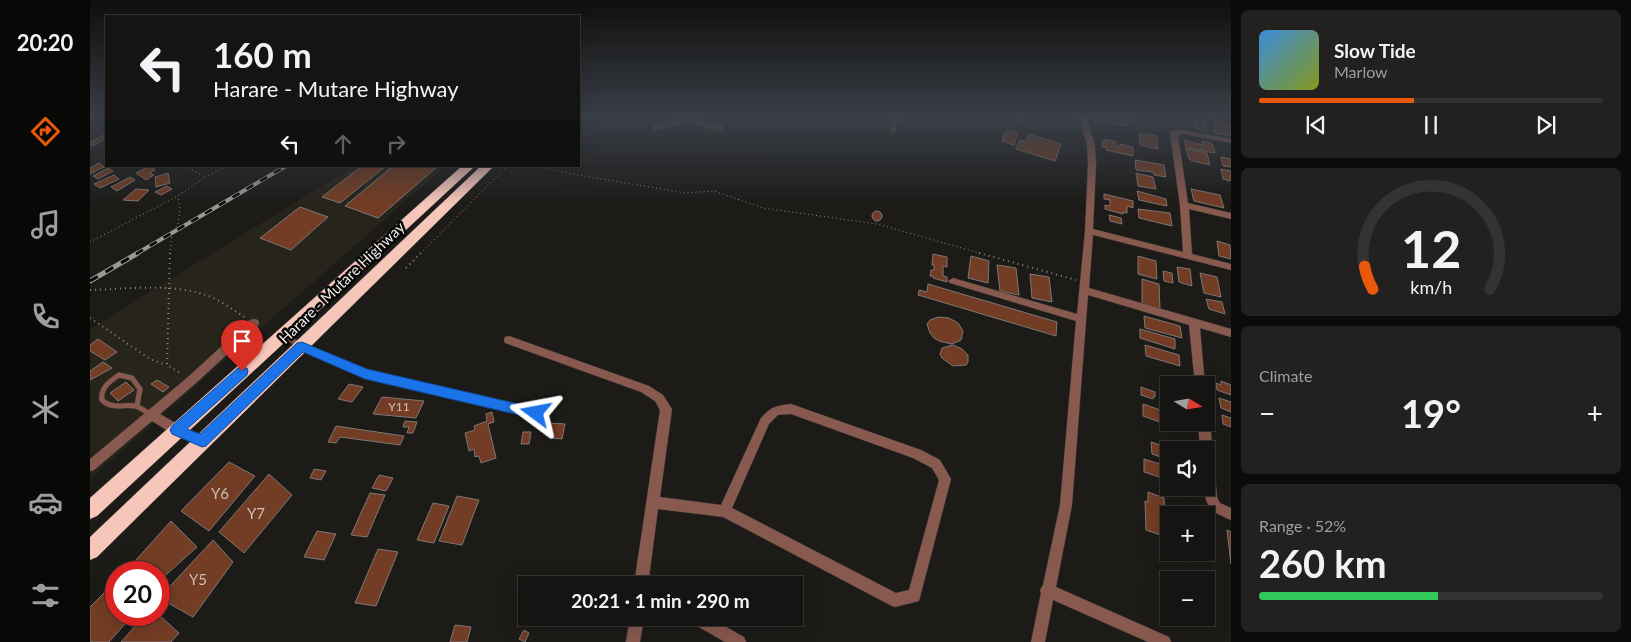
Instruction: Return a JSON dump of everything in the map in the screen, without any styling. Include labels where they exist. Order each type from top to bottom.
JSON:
[{"type":"highway","name":"Harare - Mutare Highway","points":[[90,510],[468,167]]},
{"type":"highway","name":"Harare - Mutare Highway","points":[[90,550],[487,167]]},
{"type":"street","points":[[1038,642],[1047,590],[1066,505],[1089,231],[1091,146]]},
{"type":"street","points":[[1176,146],[1184,205],[1188,255]]},
{"type":"street","points":[[1184,205],[1231,216]]},
{"type":"street","points":[[1089,231],[1231,267]]},
{"type":"street","points":[[953,281],[1081,319]]},
{"type":"street","points":[[1084,286],[1194,323],[1231,333]]},
{"type":"street","points":[[90,466],[192,380],[254,323]]},
{"type":"street","points":[[1194,323],[1199,376]]},
{"type":"street","points":[[509,340],[645,389],[659,398],[666,409],[642,576]]},
{"type":"street","points":[[653,502],[724,511],[895,600],[914,596],[945,479],[936,464],[917,454],[791,409],[775,410],[765,421],[724,511]]},
{"type":"street","points":[[150,414],[177,430],[202,441]]},
{"type":"street","points":[[1211,496],[1216,507],[1231,514]]},
{"type":"street","points":[[1047,590],[1164,642]]},
{"type":"street","points":[[633,642],[636,626]]},
{"type":"street","points":[[711,626],[738,642]]},
{"type":"lane","points":[[282,336],[302,347],[365,374],[536,413]]},
{"type":"lane","points":[[137,406],[140,389],[132,378],[120,375],[104,384],[100,392],[101,398],[105,403],[113,406],[137,406],[150,414]]},
{"type":"path","points":[[187,167],[205,177]]},
{"type":"path","points":[[90,242],[178,196],[205,177],[226,167]]},
{"type":"path","points":[[406,268],[506,167]]},
{"type":"path","points":[[542,167],[567,174],[685,192],[714,191],[763,208],[877,224],[1084,286]]},
{"type":"path","points":[[166,365],[170,245],[172,233],[178,224],[180,210],[178,196]]},
{"type":"path","points":[[90,290],[170,288],[192,291],[208,296],[254,323]]},
{"type":"path","points":[[90,318],[150,359],[166,365],[192,380]]},
{"type":"shaded area","points":[[352,167],[444,167],[90,479],[90,329]]},
{"type":"building","points":[[1017,146],[1060,146],[1055,161],[1016,149]]},
{"type":"building","points":[[1128,146],[1133,147],[1133,156],[1106,150],[1106,147],[1102,147]]},
{"type":"building","points":[[1144,146],[1158,146],[1158,149]]},
{"type":"building","points":[[1185,146],[1213,146],[1215,153],[1186,148]]},
{"type":"building","points":[[1186,149],[1207,153],[1210,165],[1189,159]]},
{"type":"building","points":[[1221,157],[1231,159],[1231,167],[1223,166]]},
{"type":"building","points":[[1135,160],[1164,165],[1166,177],[1154,175],[1153,172],[1136,170]]},
{"type":"building","points":[[99,163],[104,167],[90,174],[90,168]]},
{"type":"building","points":[[148,167],[155,170],[149,173],[154,175],[146,180],[136,173]]},
{"type":"building","points":[[361,167],[385,167],[340,203],[322,197]]},
{"type":"building","points":[[392,167],[437,167],[378,218],[345,206]]},
{"type":"building","points":[[108,168],[113,171],[98,179],[93,176]]},
{"type":"building","points":[[1221,169],[1231,171],[1230,181],[1223,179]]},
{"type":"building","points":[[168,173],[170,183],[156,187],[155,177]]},
{"type":"building","points":[[1136,173],[1153,177],[1156,189],[1138,186]]},
{"type":"building","points":[[114,175],[119,179],[100,188],[94,184]]},
{"type":"building","points":[[130,177],[135,180],[117,191],[111,187]]},
{"type":"building","points":[[167,186],[172,189],[161,195],[155,192]]},
{"type":"building","points":[[136,189],[149,190],[138,201],[123,200]]},
{"type":"building","points":[[1191,189],[1220,195],[1224,208],[1194,201]]},
{"type":"building","points":[[1137,191],[1166,199],[1167,206],[1139,200]]},
{"type":"building","points":[[1104,194],[1133,201],[1133,208],[1127,206],[1127,213],[1123,212],[1123,214],[1105,209],[1105,205],[1110,206],[1110,200],[1104,199]]},
{"type":"building","points":[[300,207],[328,217],[291,250],[260,238]]},
{"type":"building","points":[[1138,209],[1170,213],[1172,226],[1139,218]]},
{"type":"building","points":[[877,211],[882,216],[877,221],[872,216]]},
{"type":"building","points":[[1109,215],[1121,218],[1122,224],[1110,221]]},
{"type":"building","points":[[1217,241],[1230,245],[1231,259],[1219,256]]},
{"type":"building","points":[[933,254],[947,257],[947,267],[943,266],[943,276],[947,277],[947,282],[930,276],[931,270],[934,270],[934,265],[932,265]]},
{"type":"building","points":[[971,256],[989,261],[988,283],[968,278]]},
{"type":"building","points":[[1138,256],[1156,261],[1157,279],[1138,274]]},
{"type":"building","points":[[997,265],[1016,268],[1019,295],[1000,291]]},
{"type":"building","points":[[1177,267],[1190,269],[1192,286],[1179,282]]},
{"type":"building","points":[[1163,271],[1172,273],[1173,283],[1164,281]]},
{"type":"building","points":[[1200,273],[1217,277],[1221,297],[1204,293]]},
{"type":"building","points":[[1030,274],[1049,277],[1052,302],[1032,298]]},
{"type":"building","points":[[1142,279],[1159,284],[1160,309],[1142,303]]},
{"type":"building","points":[[928,284],[1057,322],[1056,336],[918,295],[919,290],[927,292]]},
{"type":"building","points":[[1206,299],[1222,302],[1225,314],[1209,309]]},
{"type":"building","points":[[1144,316],[1180,326],[1182,338],[1145,328]]},
{"type":"building","points":[[938,317],[949,318],[958,323],[963,331],[961,340],[952,344],[934,338],[927,324],[930,320]]},
{"type":"building","points":[[1140,329],[1175,339],[1175,349],[1140,338]]},
{"type":"building","points":[[98,339],[117,352],[105,360],[90,351],[90,345]]},
{"type":"building","points":[[953,345],[962,349],[968,355],[966,365],[953,366],[942,358],[940,354],[942,348]]},
{"type":"building","points":[[1145,345],[1179,355],[1180,366],[1146,356]]},
{"type":"building","points":[[103,362],[112,368],[90,380],[90,371]]},
{"type":"building","points":[[157,380],[169,387],[163,392],[151,384]]},
{"type":"building","points":[[1221,381],[1231,385],[1231,395],[1217,390],[1216,383],[1221,385]]},
{"type":"building","points":[[126,382],[134,390],[118,401],[110,393]]},
{"type":"building","points":[[349,384],[363,387],[352,402],[338,399]]},
{"type":"building","points":[[1141,387],[1155,392],[1155,397],[1153,399],[1141,395]]},
{"type":"building","points":[[382,397],[424,401],[416,418],[373,414]]},
{"type":"building","points":[[1219,398],[1231,402],[1231,412],[1221,408]]},
{"type":"building","points":[[1143,404],[1160,410],[1160,422],[1143,416]]},
{"type":"building","points":[[492,412],[494,422],[488,424],[496,458],[481,463],[479,456],[475,457],[474,449],[469,451],[465,433],[475,430],[474,426],[487,421],[486,414]]},
{"type":"building","points":[[1222,415],[1231,418],[1231,427],[1223,424]]},
{"type":"building","points":[[405,421],[417,422],[413,433],[407,433],[409,427],[403,427]]},
{"type":"building","points":[[548,423],[565,424],[562,439],[552,438],[553,433],[545,433]]},
{"type":"building","points":[[336,426],[404,436],[400,445],[340,437],[336,443],[328,442]]},
{"type":"building","points":[[523,432],[531,432],[529,444],[521,444]]},
{"type":"building","points":[[1151,442],[1160,445],[1160,457],[1152,454]]},
{"type":"building","points":[[1144,459],[1160,464],[1160,477],[1144,472]]},
{"type":"building","points":[[229,462],[255,476],[209,531],[181,511]]},
{"type":"building","points":[[314,469],[326,471],[321,480],[310,478]]},
{"type":"building","points":[[269,474],[292,495],[244,553],[219,532]]},
{"type":"building","points":[[379,475],[393,478],[386,491],[372,488]]},
{"type":"building","points":[[1148,492],[1164,498],[1164,506],[1160,506],[1160,535],[1146,530],[1145,501],[1148,502]]},
{"type":"building","points":[[370,493],[385,495],[367,537],[351,535]]},
{"type":"building","points":[[457,496],[479,500],[462,545],[439,541]]},
{"type":"building","points":[[433,503],[449,506],[434,543],[417,540]]},
{"type":"building","points":[[171,521],[197,547],[170,571],[170,561],[135,561]]},
{"type":"building","points":[[1227,530],[1231,532],[1231,564]]},
{"type":"building","points":[[317,531],[336,534],[324,560],[304,557]]},
{"type":"building","points":[[213,540],[233,562],[193,617],[170,604],[170,586]]},
{"type":"building","points":[[378,549],[398,552],[376,606],[355,603]]},
{"type":"building","points":[[105,592],[105,626],[123,626],[109,642],[90,642],[90,607]]},
{"type":"building","points":[[170,625],[179,633],[171,642],[121,642],[135,626]]},
{"type":"building","points":[[455,625],[471,627],[467,642],[450,642]]},
{"type":"building","points":[[524,630],[529,633],[525,642],[519,639]]},
{"type":"railway","points":[[136,254],[284,167]]},
{"type":"railway","points":[[90,281],[138,253]]},
{"type":"route","points":[[242,371],[177,430],[202,441],[302,347],[365,374],[536,413]]}]
